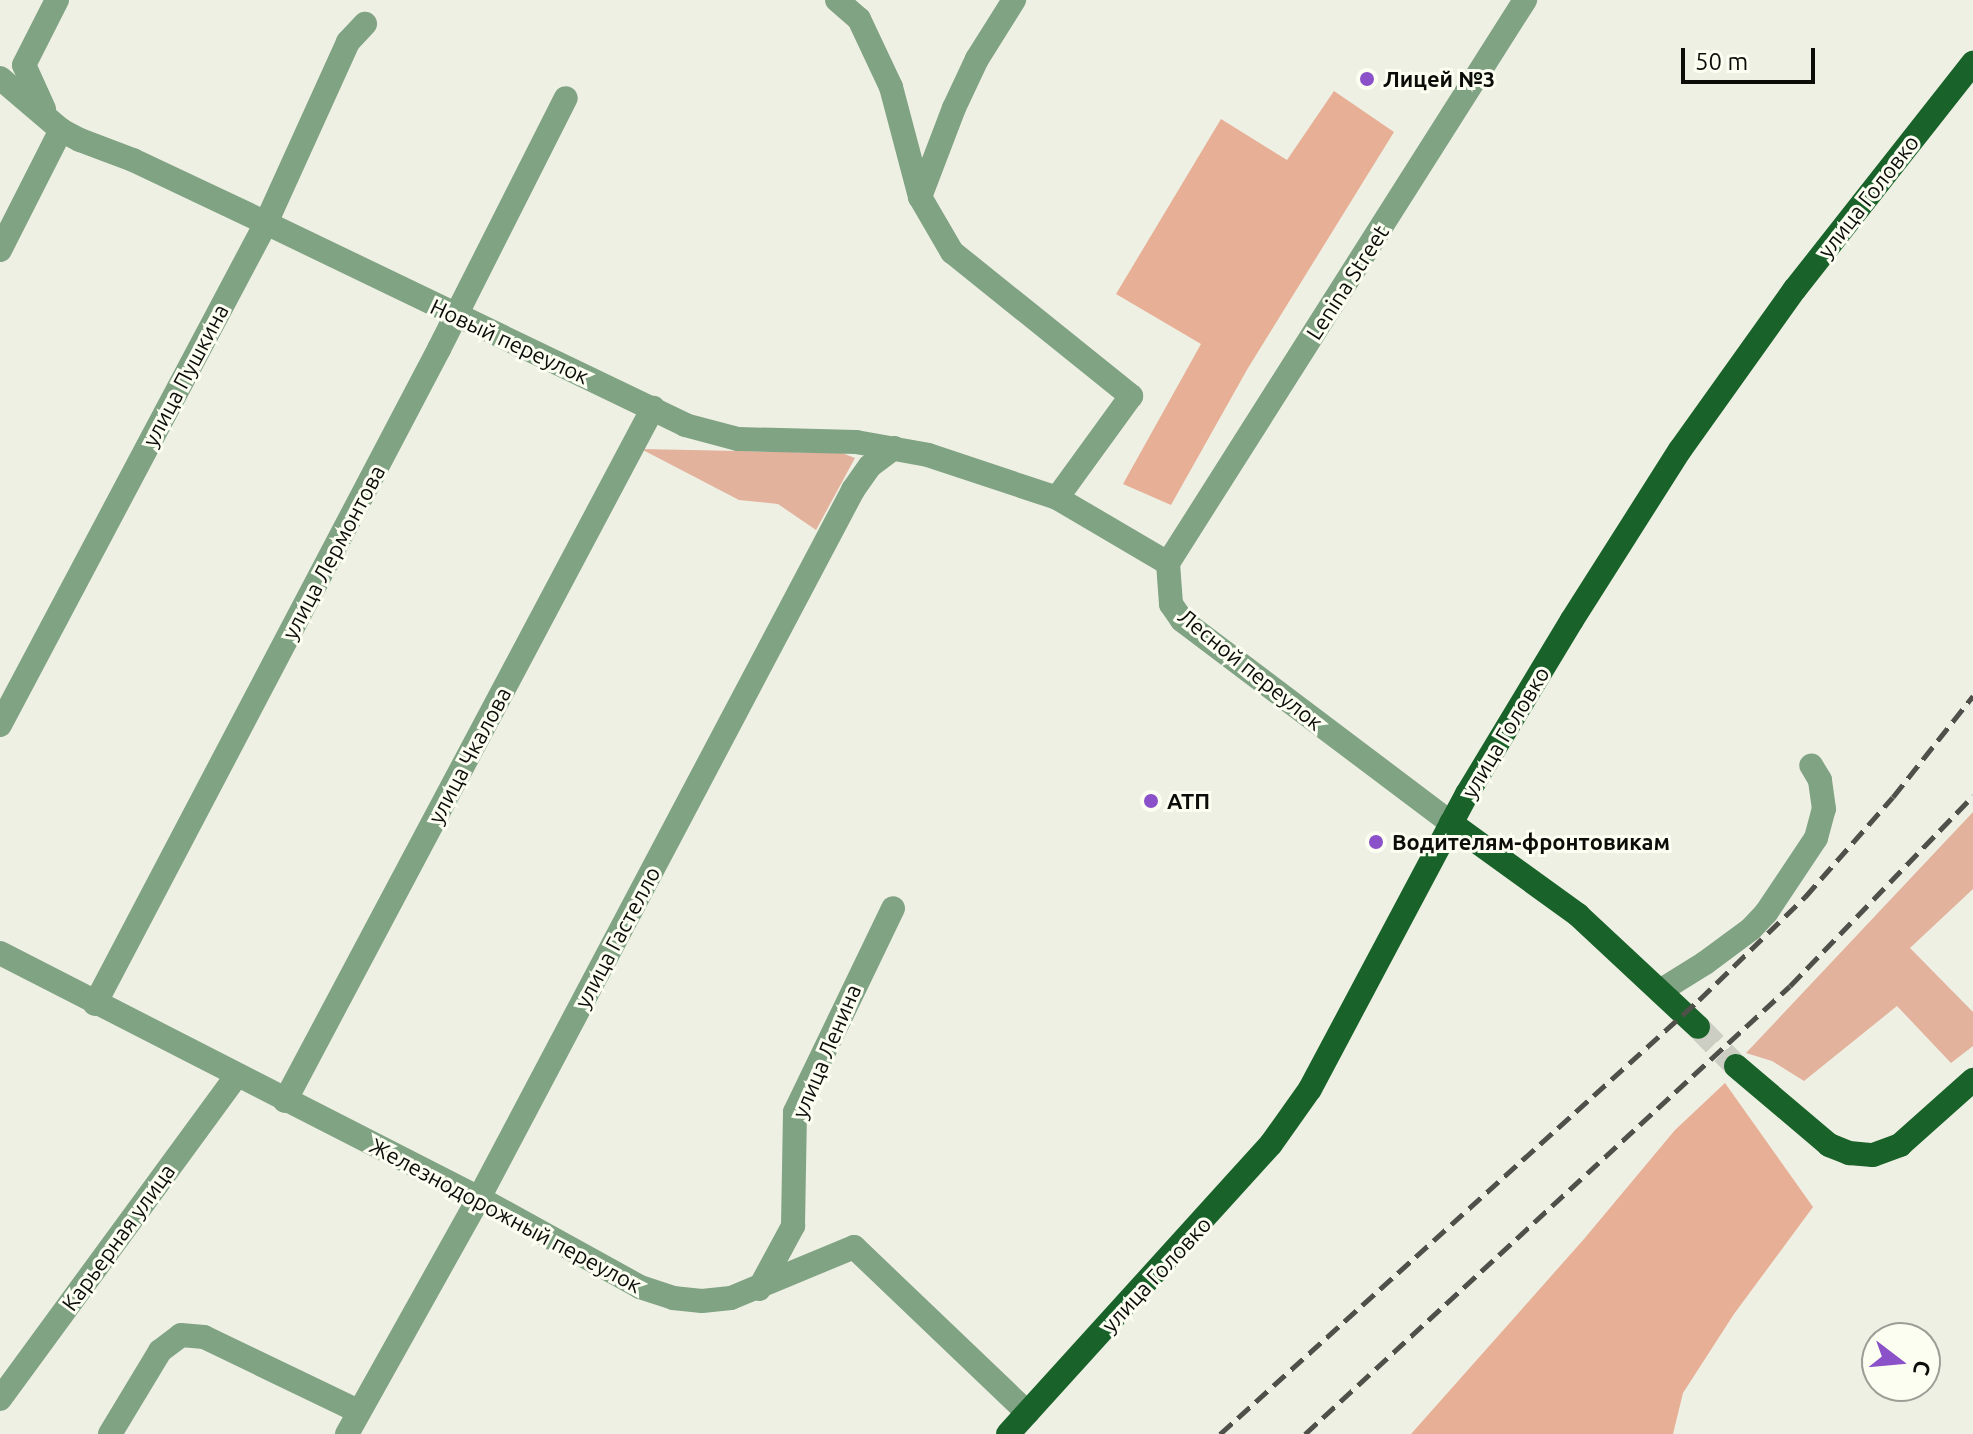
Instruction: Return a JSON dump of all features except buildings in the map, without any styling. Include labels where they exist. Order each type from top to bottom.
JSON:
[{"type":"main road","name":"улица Головко","points":[[1008,1434],[1271,1144],[1310,1089],[1451,823],[1572,620],[1680,450],[1795,289],[1973,63]]},
{"type":"main road","name":"Лесной переулок","points":[[1451,823],[1578,915],[1698,1027]]},
{"type":"main road","points":[[1736,1066],[1829,1145],[1849,1153],[1873,1155],[1900,1145],[1973,1080]]},
{"type":"street","points":[[0,250],[55,124],[24,65],[57,0]]},
{"type":"street","points":[[837,0],[859,19],[891,87],[920,197],[952,252],[1131,396],[1057,498],[1168,563]]},
{"type":"street","points":[[920,197],[960,96],[1014,0]]},
{"type":"street","name":"Lenina Street","points":[[1168,563],[1525,0]]},
{"type":"street","name":"улица Пушкина","points":[[0,725],[266,223],[348,42],[365,24]]},
{"type":"street","name":"Новый переулок","points":[[0,78],[55,124],[685,425],[738,439],[856,442],[894,448],[928,455],[1057,498]]},
{"type":"street","name":"улица Лермонтова","points":[[95,1004],[456,317],[566,98]]},
{"type":"street","name":"улица Чкалова","points":[[285,1101],[653,408]]},
{"type":"street","name":"улица Гастелло","points":[[347,1434],[479,1198],[853,490],[870,466],[894,448]]},
{"type":"street","name":"Лесной переулок","points":[[1168,563],[1167,587],[1171,604],[1182,620],[1451,823]]},
{"type":"street","points":[[1660,991],[1705,963],[1751,929],[1766,913],[1816,838],[1824,809],[1820,780],[1811,765]]},
{"type":"street","name":"улица Ленина","points":[[759,1289],[793,1226],[795,1112],[893,908]]},
{"type":"street","name":"Железнодорожный переулок","points":[[0,953],[479,1198],[610,1272],[673,1298],[702,1301],[731,1298],[759,1289],[854,1247],[1028,1413]]},
{"type":"street","name":"Карьерная улица","points":[[0,1399],[236,1076]]},
{"type":"street","points":[[110,1434],[160,1351],[181,1335],[204,1337],[358,1411]]},
{"type":"shaded area","points":[[1334,91],[1394,132],[1248,368],[1171,505],[1123,484],[1201,344],[1116,294],[1221,119],[1287,160]]},
{"type":"shaded area","points":[[641,449],[842,453],[855,458],[816,530],[778,504],[739,500]]},
{"type":"shaded area","points":[[1973,812],[1973,889],[1910,948],[1973,1012],[1973,1046],[1951,1063],[1897,1006],[1804,1081],[1772,1061],[1746,1053]]},
{"type":"shaded area","points":[[1725,1083],[1813,1207],[1734,1314],[1683,1393],[1673,1434],[1411,1434],[1584,1239],[1675,1130]]},
{"type":"tunnel","points":[[1698,1027],[1736,1066]]},
{"type":"railway","points":[[1220,1434],[1699,1000],[1805,897],[1893,797],[1973,696]]},
{"type":"railway","points":[[1305,1434],[1790,986],[1973,796]]},
{"type":"place","name":"Лицей №3","points":[[1367,79]]},
{"type":"place","name":"АТП","points":[[1151,801]]},
{"type":"place","name":"Водителям-фронтовикам","points":[[1376,842]]}]
